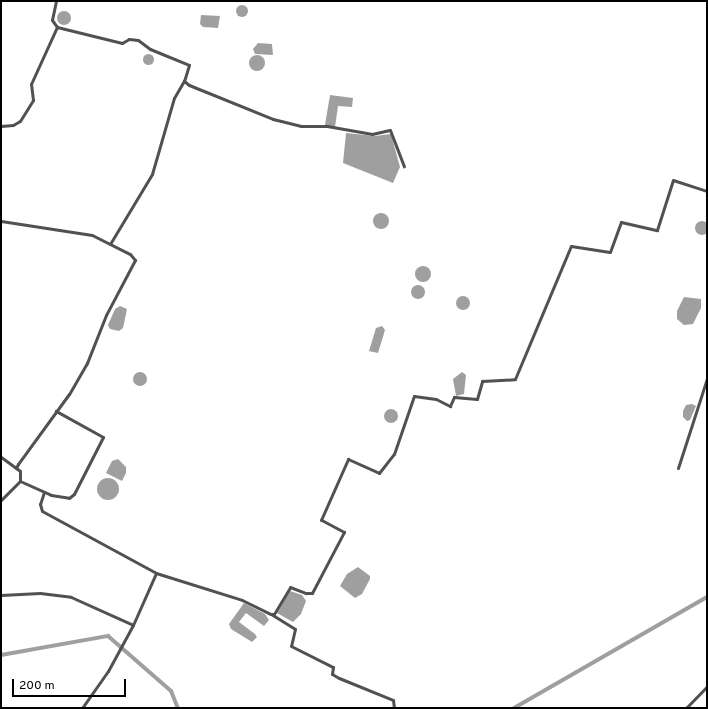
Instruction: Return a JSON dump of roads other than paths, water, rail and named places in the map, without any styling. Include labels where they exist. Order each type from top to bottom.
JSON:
[{"type":"street","points":[[56,1],[52,20],[57,27],[122,43],[129,39],[138,40],[155,51],[189,65],[184,81],[174,98],[152,174],[110,244]]},
{"type":"street","points":[[1,126],[13,125],[20,121],[33,100],[31,84],[57,27]]},
{"type":"street","points":[[184,81],[246,110],[301,126],[327,126],[372,134],[390,130],[404,166]]},
{"type":"street","points":[[270,614],[274,614],[290,587],[306,593],[312,593],[344,532],[321,520],[348,459],[379,473],[394,454],[414,396],[436,399],[450,406],[454,397],[477,399],[482,381],[515,379],[571,246],[610,252],[621,222],[657,230],[673,180],[707,191]]},
{"type":"street","points":[[1,220],[92,235],[130,254],[135,260],[106,315],[87,363],[56,411],[16,468]]},
{"type":"street","points":[[678,468],[707,378]]},
{"type":"street","points":[[20,481],[44,492],[69,498],[74,494],[103,437],[56,411]]},
{"type":"street","points":[[1,458],[20,471],[20,481],[1,500]]},
{"type":"street","points":[[44,492],[40,504],[42,511],[56,520],[156,573],[242,600],[270,614],[295,629],[291,646],[333,667],[332,674],[339,678],[393,700],[394,708]]},
{"type":"street","points":[[82,708],[108,671],[133,625],[156,573]]},
{"type":"street","points":[[1,595],[40,593],[71,597],[133,625]]},
{"type":"street","points":[[686,708],[707,686]]},
{"type":"waterway","points":[[514,708],[707,597]]},
{"type":"waterway","points":[[1,655],[108,636],[171,691],[178,708]]}]
